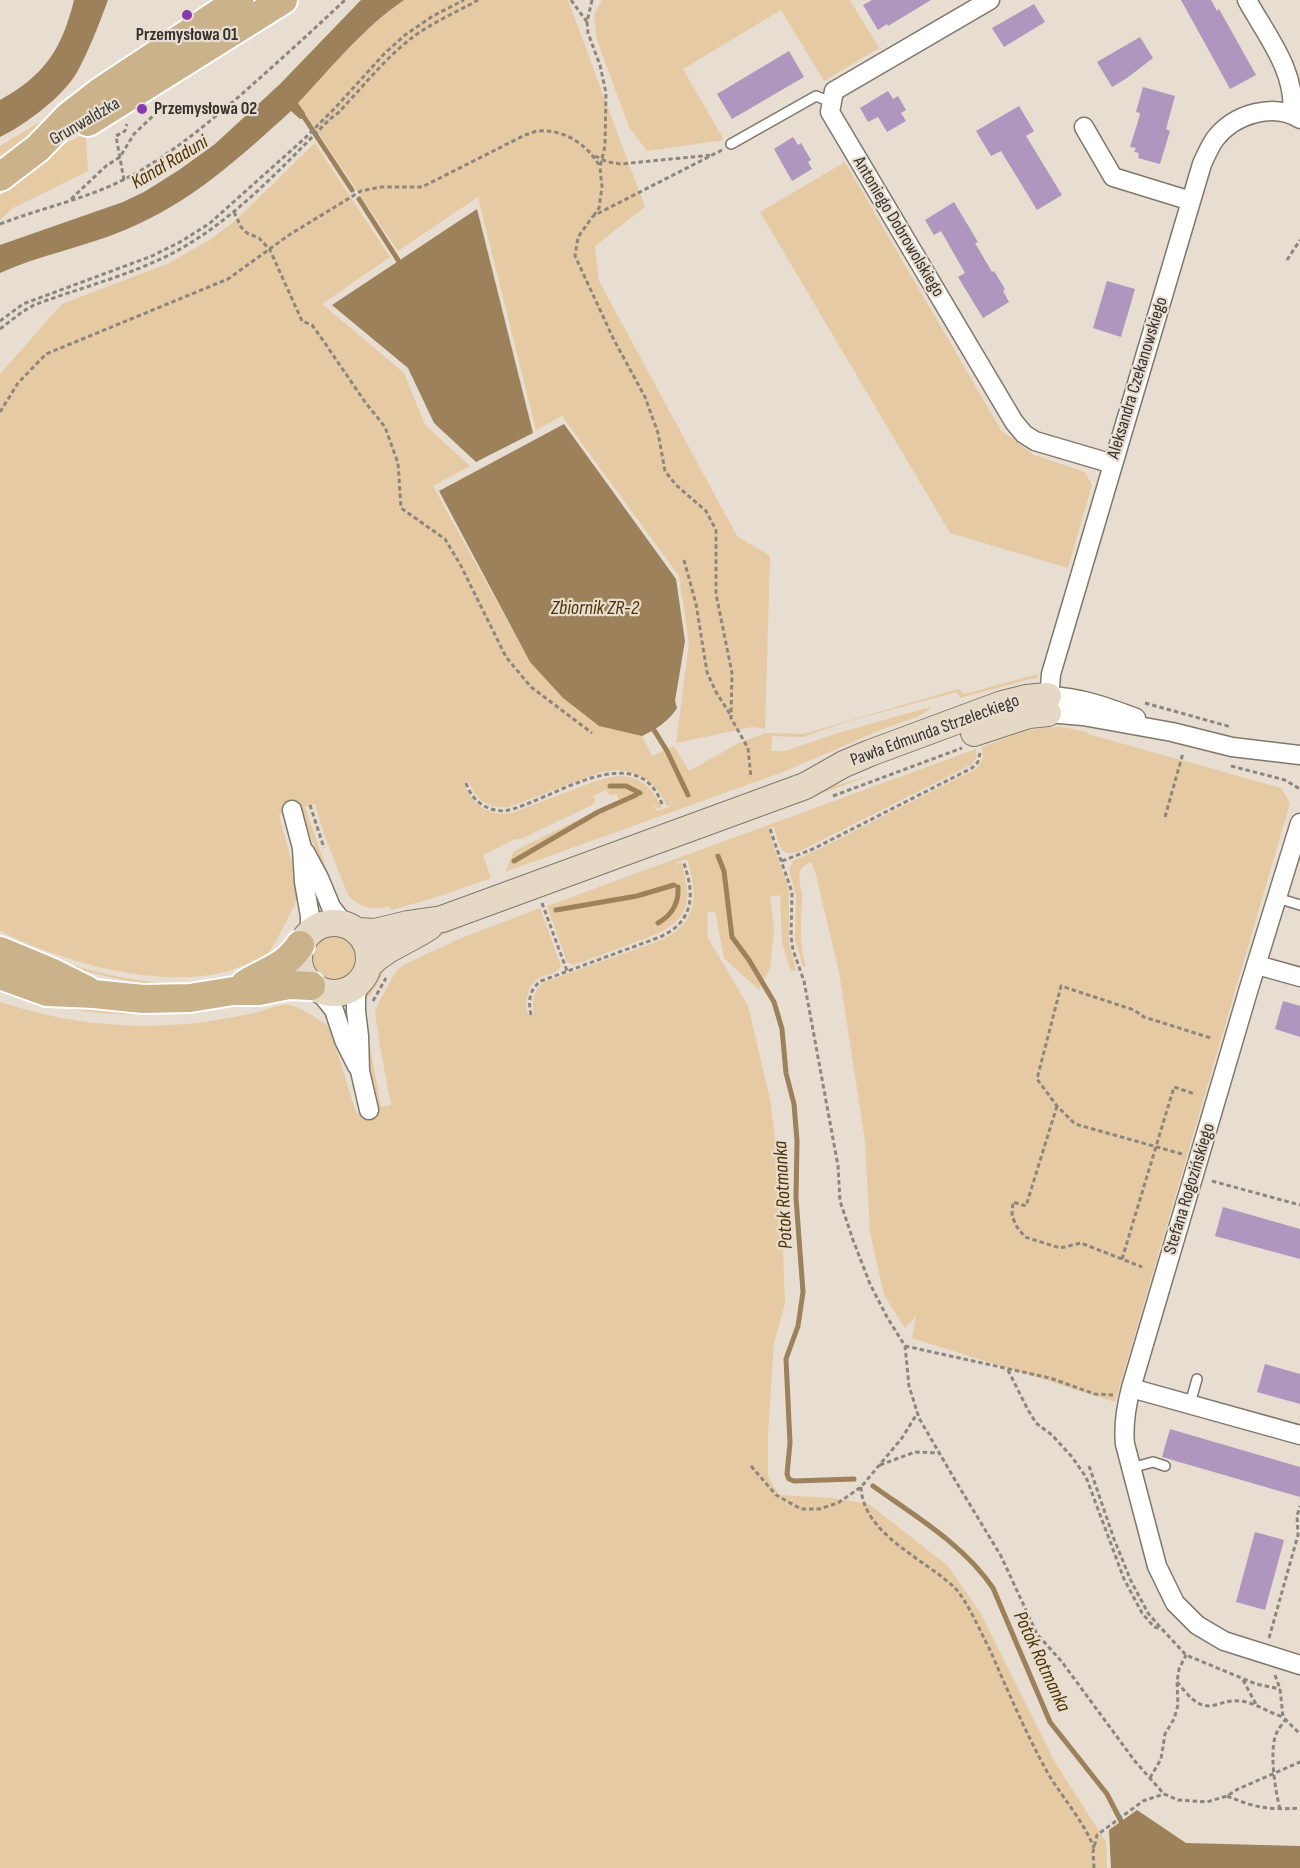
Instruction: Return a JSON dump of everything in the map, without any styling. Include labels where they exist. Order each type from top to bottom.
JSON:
[{"type":"main road","name":"Grunwaldzka","points":[[39,148],[69,116],[100,92],[239,0]]},
{"type":"main road","name":"Grunwaldzka","points":[[0,177],[39,148],[78,128],[283,0]]},
{"type":"main road","name":"Pawła Edmunda Strzeleckiego","points":[[350,928],[375,932],[442,919],[805,786],[861,774],[1029,715],[1048,704]]},
{"type":"main road","name":"Pawła Edmunda Strzeleckiego","points":[[365,973],[383,953],[413,938],[442,919]]},
{"type":"main road","points":[[0,975],[47,993],[94,994],[130,999],[205,996],[233,991],[259,991],[296,984],[328,993],[342,993],[354,988],[365,973],[367,946],[350,928],[329,923],[320,926],[303,941],[289,960],[233,991]]},
{"type":"main road","points":[[303,941],[298,954],[300,971],[315,988]]},
{"type":"main road","points":[[0,951],[53,973],[94,994]]},
{"type":"street","points":[[831,102],[834,91],[990,0]]},
{"type":"street","points":[[1247,0],[1288,75],[1296,116]]},
{"type":"street","name":"Antoniego Dobrowolskiego","points":[[831,102],[830,112],[1014,422],[1024,434],[1035,441],[1113,464]]},
{"type":"street","name":"Aleksandra Czekanowskiego","points":[[1048,704],[1051,674],[1191,201],[1208,151],[1224,129],[1234,122],[1268,111],[1296,116]]},
{"type":"street","points":[[1084,127],[1113,177],[1191,201]]},
{"type":"street","name":"Pawła Edmunda Strzeleckiego","points":[[1048,704],[1083,716],[1172,732],[1233,747],[1300,755]]},
{"type":"street","points":[[292,810],[302,848],[304,882],[311,920],[303,941]]},
{"type":"street","name":"Stefana Rogozińskiego","points":[[1300,823],[1125,1392],[1124,1431],[1131,1468],[1157,1566],[1175,1603],[1197,1625],[1210,1634],[1240,1648],[1300,1665]]},
{"type":"street","points":[[302,848],[319,878],[331,907],[350,928]]},
{"type":"street","points":[[1257,965],[1300,977]]},
{"type":"street","points":[[365,973],[355,1003],[360,1071],[369,1110]]},
{"type":"street","points":[[315,988],[334,1010],[344,1040],[360,1071]]},
{"type":"street","points":[[1125,1392],[1190,1404],[1300,1435]]},
{"type":"lane","points":[[731,144],[816,96],[831,102]]},
{"type":"lane","points":[[1277,898],[1300,905]]},
{"type":"lane","points":[[1190,1404],[1197,1379]]},
{"type":"lane","points":[[1131,1468],[1153,1462],[1165,1466]]},
{"type":"path","points":[[0,224],[124,180],[160,159],[212,121],[292,51],[345,0]]},
{"type":"path","points":[[0,321],[23,304],[152,256],[210,223],[321,125],[384,54],[405,35],[433,16],[465,0]]},
{"type":"path","points":[[321,125],[338,113],[386,61],[414,36],[478,0]]},
{"type":"path","points":[[571,0],[587,22]]},
{"type":"path","points":[[592,0],[587,22],[588,33],[600,65],[606,93],[605,146],[600,167],[602,187],[599,208],[578,237],[575,256],[614,340],[645,397],[658,433],[665,471],[676,485],[706,511],[716,530],[716,594],[732,673],[731,716]]},
{"type":"path","points":[[69,200],[106,166],[120,157],[134,134],[156,113],[166,98]]},
{"type":"path","points":[[0,412],[18,383],[46,354],[228,279],[289,235],[361,191],[381,187],[422,187],[525,135],[540,131],[561,134],[585,146],[600,167]]},
{"type":"path","points":[[116,136],[124,180]]},
{"type":"path","points":[[0,329],[34,305],[169,255],[220,224],[298,152],[305,140]]},
{"type":"path","points":[[593,216],[714,155],[731,144]]},
{"type":"path","points":[[594,156],[621,164],[714,155]]},
{"type":"path","points":[[234,212],[247,233],[259,238],[270,250],[302,321],[312,326],[320,336],[385,428],[398,464],[400,507],[445,539],[460,564],[506,657],[531,687],[592,733]]},
{"type":"path","points":[[1287,260],[1300,240]]},
{"type":"path","points":[[684,560],[696,604],[707,672],[748,748],[752,778]]},
{"type":"path","points":[[1135,700],[1232,728]]},
{"type":"path","points":[[782,861],[813,849],[972,768],[979,760],[979,748]]},
{"type":"path","points":[[1165,817],[1183,753]]},
{"type":"path","points":[[466,783],[478,802],[493,810],[505,811],[599,776],[623,773],[635,776],[647,784],[657,795],[663,807]]},
{"type":"path","points":[[770,829],[792,892],[791,937],[797,964],[804,981],[826,1094],[838,1166],[840,1201],[870,1284],[905,1346],[909,1386],[918,1412],[939,1453],[1001,1556],[1037,1634],[1062,1662],[1134,1760],[1164,1794],[1178,1800],[1207,1802],[1227,1796],[1300,1762]]},
{"type":"path","points":[[531,1015],[529,999],[535,987],[543,980],[660,937],[676,927],[687,912],[691,896],[690,880],[683,861]]},
{"type":"path","points":[[542,902],[567,971]]},
{"type":"path","points":[[1190,1157],[1075,1124],[1057,1106],[1037,1079],[1061,986],[1134,1010],[1144,1017],[1211,1038]]},
{"type":"path","points":[[1122,1259],[1174,1087],[1195,1094]]},
{"type":"path","points":[[1057,1106],[1026,1206],[1013,1202],[1012,1216],[1017,1227],[1025,1237],[1060,1248],[1080,1243],[1142,1267]]},
{"type":"path","points":[[1212,1181],[1300,1205]]},
{"type":"path","points":[[905,1346],[1050,1378],[1095,1394],[1125,1392]]},
{"type":"path","points":[[1008,1370],[1036,1423],[1052,1435],[1086,1477],[1124,1580],[1142,1613],[1154,1627],[1161,1628]]},
{"type":"path","points":[[751,1466],[776,1495],[801,1509],[819,1509],[838,1503],[861,1487],[902,1438],[918,1412]]},
{"type":"path","points":[[879,1465],[915,1452],[939,1453]]},
{"type":"path","points":[[861,1487],[862,1499],[868,1515],[896,1543],[955,1588],[976,1622],[1045,1768],[1078,1816],[1094,1848]]},
{"type":"path","points":[[1280,1809],[1275,1790],[1273,1755],[1275,1736],[1284,1718],[1280,1689],[1275,1678],[1276,1648],[1267,1645],[1298,1535],[1297,1516],[1300,1506]]},
{"type":"path","points":[[1150,1778],[1161,1759],[1165,1734],[1174,1719],[1178,1705],[1179,1668],[1186,1655]]},
{"type":"path","points":[[1242,1679],[1258,1707]]},
{"type":"path","points":[[1177,1682],[1196,1703],[1203,1706],[1240,1700],[1284,1718],[1300,1734]]},
{"type":"path","points":[[1094,1868],[1094,1848],[1097,1835],[1143,1801],[1164,1794]]},
{"type":"path","points":[[1227,1796],[1254,1807],[1300,1808]]},
{"type":"shaded area","points":[[404,0],[568,0],[645,207],[595,246],[599,281],[737,536],[770,556],[765,729],[752,727],[676,743],[689,643],[679,576],[562,416],[536,430],[478,197],[398,251],[298,103],[361,36]]},
{"type":"shaded area","points":[[602,0],[850,0],[879,48],[824,81],[781,10],[683,69],[724,140],[647,151],[629,127],[597,40],[594,15]]},
{"type":"shaded area","points":[[68,105],[0,164],[0,146]]},
{"type":"shaded area","points":[[84,134],[88,171],[13,208],[0,220],[0,196],[62,145]]},
{"type":"shaded area","points":[[315,143],[390,257],[322,304],[404,373],[425,425],[470,466],[433,486],[530,662],[563,698],[599,726],[642,736],[652,756],[674,746],[689,771],[739,743],[766,733],[803,734],[958,689],[965,694],[1037,674],[1038,677],[960,698],[957,692],[846,722],[803,737],[772,736],[771,751],[785,751],[838,733],[932,708],[917,717],[883,729],[783,772],[505,872],[514,851],[619,800],[616,793],[608,794],[606,790],[593,796],[594,804],[483,855],[491,878],[391,910],[389,906],[367,907],[348,895],[315,804],[305,807],[331,882],[328,888],[301,808],[279,814],[296,882],[295,903],[267,955],[255,962],[215,974],[184,977],[152,976],[119,971],[55,954],[0,931],[0,374],[62,304],[167,264],[208,241],[234,222]],"holes":[[[625,771],[647,780],[658,791],[667,806],[670,805],[672,794],[671,806],[658,811],[651,804],[659,809],[662,808],[644,783],[622,776],[597,781],[512,813],[503,814],[482,808],[472,798],[464,783],[469,782],[480,799],[490,805],[509,807],[601,772]]]},
{"type":"shaded area","points":[[845,162],[1001,430],[1034,455],[1085,472],[1092,485],[1068,568],[950,533],[760,212]]},
{"type":"shaded area","points":[[1062,727],[1087,732],[1281,788],[1290,803],[1115,1402],[912,1338],[916,1316],[905,1328],[884,1295],[870,1233],[865,1141],[839,972],[811,862],[805,865],[799,873],[802,895],[801,940],[806,966],[803,967],[795,939],[796,896],[789,869],[793,861],[974,770],[982,760],[982,747],[1031,730]]},
{"type":"shaded area","points":[[976,749],[977,757],[971,765],[800,851],[788,853],[784,851],[779,844],[774,827],[768,829],[789,890],[789,943],[796,970],[791,971],[782,943],[780,895],[770,897],[774,930],[770,967],[759,990],[724,958],[715,911],[707,913],[708,938],[748,1006],[770,1099],[780,1180],[785,1303],[774,1343],[768,1434],[768,1476],[779,1495],[833,1498],[869,1504],[948,1566],[981,1614],[1054,1761],[1106,1842],[1107,1868],[0,1868],[0,1002],[50,1016],[75,1020],[101,1024],[152,1026],[204,1022],[279,1006],[295,1006],[330,1028],[356,1113],[377,1108],[368,1066],[367,1029],[381,1107],[391,1105],[375,1012],[395,973],[403,965],[459,939],[540,908],[561,966],[555,972],[541,977],[532,984],[527,999],[527,1010],[528,1015],[534,1015],[534,997],[545,982],[664,939],[676,931],[690,914],[694,894],[693,883],[687,859],[677,862],[675,873],[678,863],[681,862],[687,895],[680,917],[672,925],[647,938],[574,965],[567,962],[547,906]]},
{"type":"shaded area","points":[[872,775],[480,919],[410,950],[450,926],[807,794]]},
{"type":"shaded area","points":[[0,936],[61,961],[106,974],[151,982],[183,983],[206,980],[261,966],[217,984],[144,985],[67,967],[0,941]]},
{"type":"shaded area","points":[[334,936],[350,943],[357,959],[350,975],[334,982],[318,975],[311,959],[318,943]]},
{"type":"shaded area","points":[[388,961],[378,984],[363,1003],[363,996],[370,979]]},
{"type":"shaded area","points":[[0,984],[74,1006],[104,1010],[161,1010],[267,999],[198,1011],[165,1014],[100,1013],[68,1009],[0,991]]},
{"type":"water","points":[[74,0],[108,0],[76,74],[62,92],[42,110],[0,137],[0,100],[29,81],[49,59],[64,33]]},
{"type":"water","points":[[361,0],[404,0],[361,35],[298,103],[305,113],[305,119],[300,119],[291,111],[213,178],[193,193],[149,219],[110,236],[30,261],[0,273],[0,245],[123,202],[179,170],[215,144],[280,84]]},
{"type":"water","points":[[477,209],[533,433],[476,462],[434,423],[408,368],[332,305]]},
{"type":"water","name":"Zbiornik ZR-2","points":[[564,424],[676,579],[685,641],[675,701],[677,708],[661,725],[642,736],[599,726],[563,698],[530,662],[439,491]]},
{"type":"water","points":[[1137,1810],[1186,1843],[1300,1846],[1300,1868],[1111,1868],[1109,1830]]},
{"type":"building","points":[[872,0],[931,0],[878,30],[863,5]]},
{"type":"building","points":[[1181,0],[1211,0],[1217,11],[1219,9],[1256,75],[1230,89]]},
{"type":"building","points":[[1034,4],[1045,22],[1004,47],[992,28]]},
{"type":"building","points":[[1140,37],[1153,58],[1112,87],[1097,62]]},
{"type":"building","points":[[789,51],[804,77],[732,119],[717,94]]},
{"type":"building","points":[[1143,87],[1175,96],[1166,129],[1170,131],[1160,164],[1138,158],[1139,153],[1134,152],[1136,148],[1130,147],[1139,118],[1140,113],[1136,112]]},
{"type":"building","points":[[888,91],[893,99],[898,96],[906,110],[901,113],[906,121],[887,132],[878,117],[868,122],[860,108]]},
{"type":"building","points":[[1019,106],[1034,131],[1026,136],[1062,195],[1037,210],[1001,151],[991,156],[976,131]]},
{"type":"building","points":[[793,137],[798,145],[801,143],[811,160],[808,162],[812,169],[792,181],[774,149]]},
{"type":"building","points":[[954,202],[978,242],[975,243],[992,272],[994,271],[1005,289],[1003,291],[1009,302],[983,318],[958,277],[965,273],[941,231],[934,235],[925,220]]},
{"type":"building","points":[[1107,281],[1135,289],[1121,337],[1093,328]]},
{"type":"building","points":[[1283,1001],[1300,1006],[1300,1037],[1275,1029]]},
{"type":"building","points":[[1223,1207],[1300,1229],[1300,1259],[1215,1236]]},
{"type":"building","points":[[1265,1364],[1300,1374],[1300,1404],[1257,1392]]},
{"type":"building","points":[[1170,1429],[1300,1467],[1300,1497],[1162,1457]]},
{"type":"building","points":[[1255,1532],[1284,1540],[1265,1610],[1236,1602]]},
{"type":"waterway","name":"Potok Rotmanka","points":[[302,114],[352,190]]},
{"type":"waterway","name":"Potok Rotmanka","points":[[359,199],[398,260]]},
{"type":"waterway","name":"Potok Rotmanka","points":[[654,730],[688,795]]},
{"type":"waterway","points":[[610,786],[626,786],[640,793]]},
{"type":"waterway","points":[[514,861],[598,812],[636,795]]},
{"type":"waterway","name":"Potok Rotmanka","points":[[718,856],[724,871],[732,937],[774,1002],[782,1029],[786,1073],[794,1104],[797,1141],[796,1198],[803,1292],[798,1326],[786,1359],[790,1443],[787,1474],[789,1479],[794,1481],[854,1479]]},
{"type":"waterway","points":[[556,910],[637,896],[674,885]]},
{"type":"waterway","points":[[658,923],[674,908],[678,887]]},
{"type":"waterway","name":"Potok Rotmanka","points":[[873,1486],[953,1544],[981,1572],[993,1588],[1050,1722],[1107,1794],[1123,1825]]},
{"type":"place","name":"Przemysłowa 01","points":[[187,15]]},
{"type":"place","name":"Przemysłowa 02","points":[[142,109]]},
{"type":"water label","name":"Kanał Raduni","points":[[170,163]]}]
